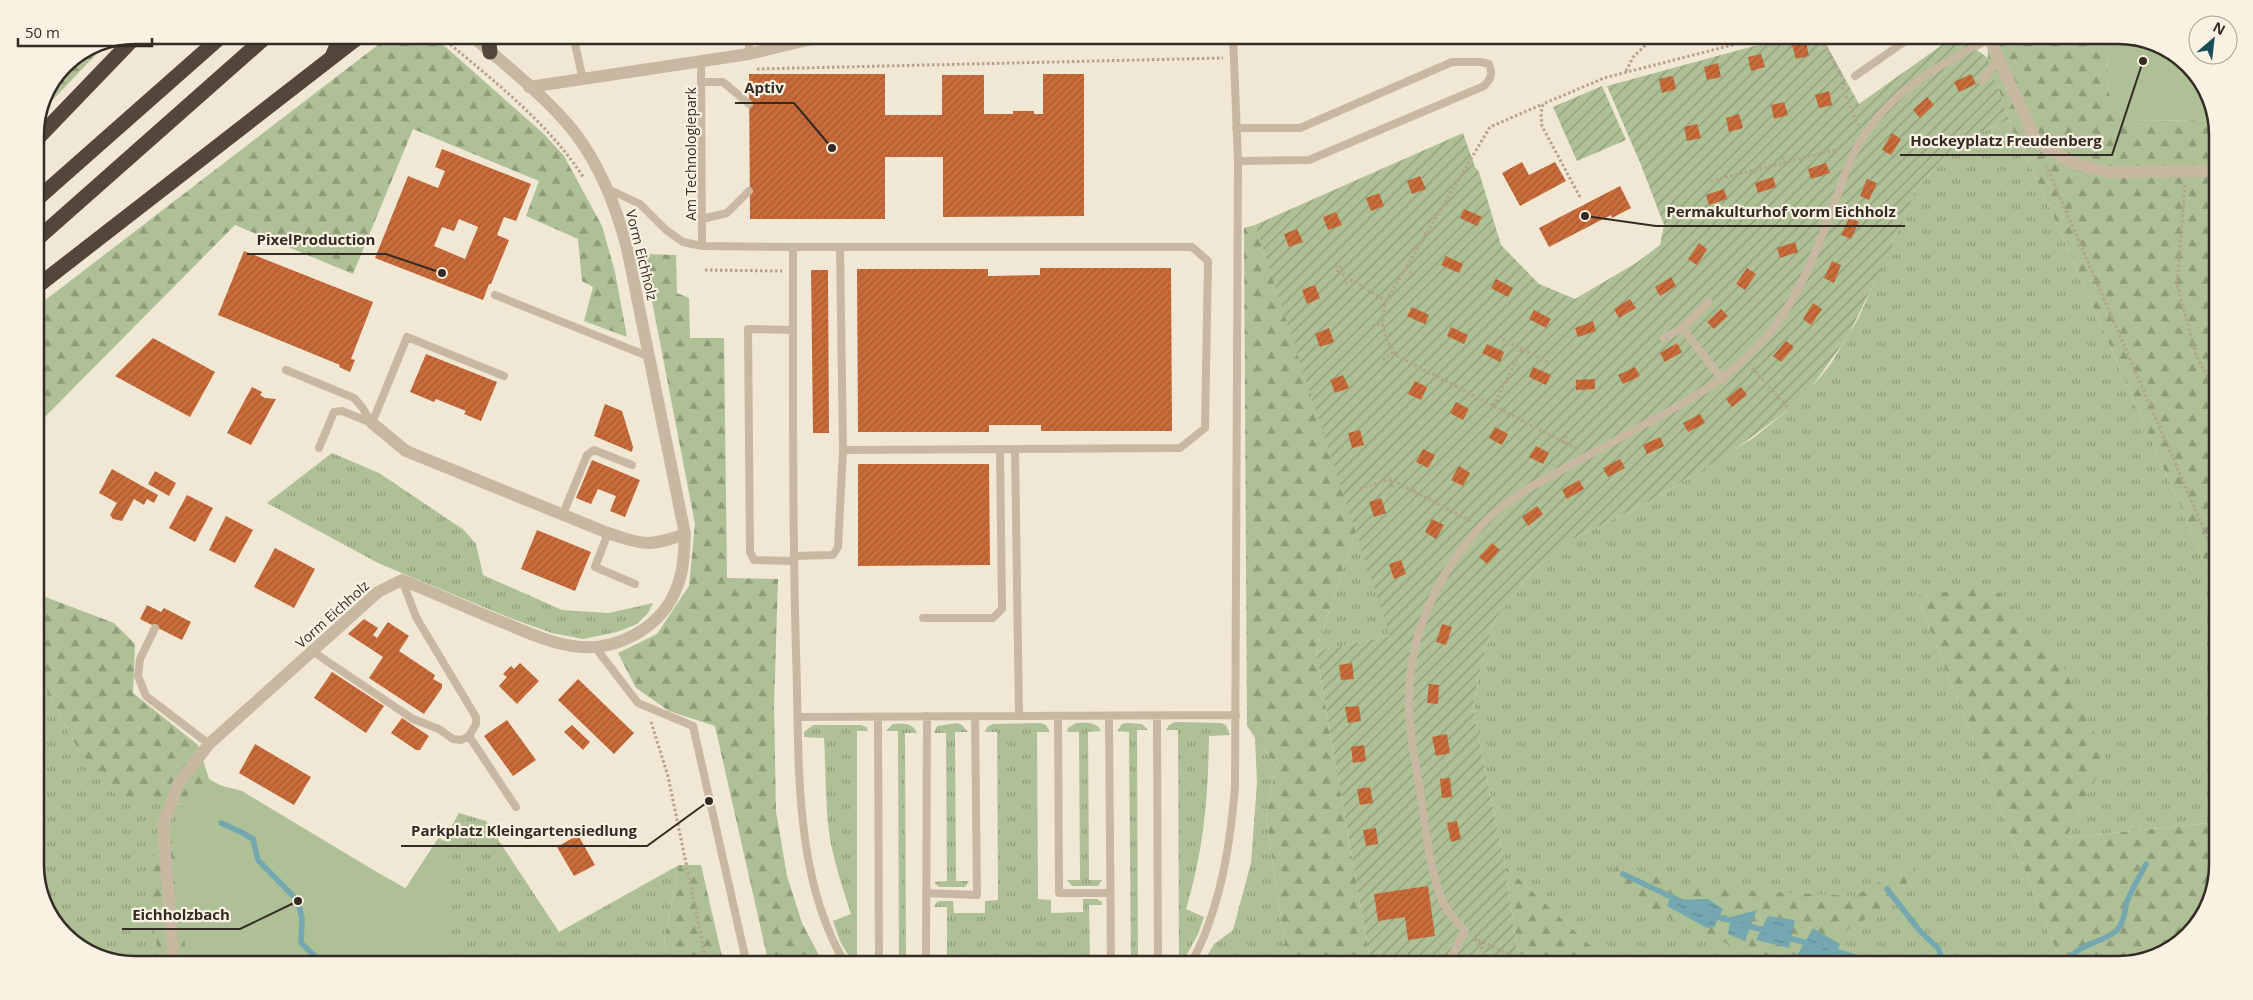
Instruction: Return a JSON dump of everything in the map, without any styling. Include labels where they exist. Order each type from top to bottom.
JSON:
[{"type":"highway","points":[[44,131],[128,44]]},
{"type":"highway","points":[[44,194],[213,44]]},
{"type":"highway","points":[[44,234],[258,44]]},
{"type":"highway","points":[[331,59],[337,44]]},
{"type":"highway","points":[[44,281],[349,44]]},
{"type":"highway","points":[[489,44],[490,52]]},
{"type":"street","name":"Vorm Eichholz","points":[[173,956],[163,825],[178,784],[209,744],[378,592],[402,580],[546,640],[574,646],[595,647],[618,642],[642,631],[663,612],[677,587],[683,563],[685,534],[627,248],[608,189],[594,160],[574,132],[529,87],[481,44]]},
{"type":"street","points":[[529,87],[750,54],[791,44]]},
{"type":"street","points":[[1992,44],[2036,141],[2071,162],[2106,172],[2209,171]]},
{"type":"street","points":[[372,423],[406,451],[608,534],[634,542],[656,544],[685,534]]},
{"type":"lane","points":[[576,44],[583,80]]},
{"type":"lane","points":[[749,44],[750,54]]},
{"type":"lane","points":[[1195,956],[1212,915],[1228,852],[1235,786],[1238,161],[1233,44]]},
{"type":"lane","points":[[1855,76],[1901,44]]},
{"type":"lane","points":[[1452,956],[1464,931],[1443,902],[1430,858],[1410,725],[1409,690],[1417,640],[1435,590],[1457,555],[1480,526],[1510,501],[1723,380],[1744,360],[1782,317],[1805,277],[1860,141],[1878,116],[1913,83],[1941,64],[1977,44]]},
{"type":"lane","points":[[1982,80],[2000,60]]},
{"type":"lane","name":"Am Technologiepark","points":[[701,61],[702,246]]},
{"type":"lane","points":[[1236,128],[1300,128],[1452,62],[1481,62],[1489,64],[1492,71],[1490,80],[1484,86],[1309,160],[1238,161]]},
{"type":"lane","points":[[702,82],[723,82],[749,104]]},
{"type":"lane","points":[[608,189],[640,204],[666,230],[683,242],[702,246],[1192,247],[1208,261],[1205,428],[1180,448],[843,450]]},
{"type":"lane","points":[[702,220],[727,212],[750,191]]},
{"type":"lane","points":[[789,247],[793,330],[794,558],[798,753],[804,822],[814,884],[835,946],[841,956]]},
{"type":"lane","points":[[793,330],[748,330],[750,552],[754,560],[833,556],[838,547],[843,450],[840,247]]},
{"type":"lane","points":[[495,295],[650,357]]},
{"type":"lane","points":[[1664,338],[1682,328],[1708,302]]},
{"type":"lane","points":[[1682,328],[1723,380]]},
{"type":"lane","points":[[372,423],[407,337],[504,376]]},
{"type":"lane","points":[[286,370],[354,398],[372,423]]},
{"type":"lane","points":[[319,448],[334,412],[348,413],[372,423]]},
{"type":"lane","points":[[1015,449],[1019,716]]},
{"type":"lane","points":[[563,514],[587,455],[594,450],[632,466]]},
{"type":"lane","points":[[923,618],[993,618],[1002,609],[1000,450]]},
{"type":"lane","points":[[608,534],[595,567],[635,584]]},
{"type":"lane","points":[[312,651],[413,719],[439,730],[453,739],[461,740],[469,736],[476,724],[476,717],[416,617],[402,580]]},
{"type":"lane","points":[[154,628],[140,660],[138,676],[146,696],[209,744]]},
{"type":"lane","points":[[595,647],[638,703],[693,726],[745,956]]},
{"type":"lane","points":[[798,717],[1236,715]]},
{"type":"lane","points":[[926,956],[928,716]]},
{"type":"lane","points":[[926,893],[976,895],[975,716]]},
{"type":"lane","points":[[1058,716],[1059,893],[1110,892]]},
{"type":"lane","points":[[1109,716],[1111,956]]},
{"type":"lane","points":[[1157,716],[1158,956]]},
{"type":"lane","points":[[878,717],[879,956]]},
{"type":"lane","points":[[469,736],[516,807]]},
{"type":"path","points":[[449,44],[538,122],[566,152],[586,181]]},
{"type":"path","points":[[1626,71],[1633,57],[1647,44]]},
{"type":"path","points":[[1588,455],[1397,356],[1384,337],[1383,323],[1386,301],[1490,128],[1604,78],[1735,44]]},
{"type":"path","points":[[1712,180],[1751,173],[1784,163],[1806,160],[1860,141],[1842,87],[1845,83],[1824,44]]},
{"type":"path","points":[[749,70],[796,67],[1234,58]]},
{"type":"path","points":[[1543,104],[1541,113],[1542,126],[1580,197]]},
{"type":"path","points":[[2036,141],[2209,541]]},
{"type":"path","points":[[1783,157],[1784,163]]},
{"type":"path","points":[[2186,172],[2177,284],[2196,355],[2209,380]]},
{"type":"path","points":[[1421,230],[1426,234]]},
{"type":"path","points":[[705,270],[785,271],[789,247]]},
{"type":"path","points":[[1335,265],[1339,272],[1386,301]]},
{"type":"path","points":[[1339,272],[1341,266]]},
{"type":"path","points":[[1405,269],[1415,275]]},
{"type":"path","points":[[1345,283],[1353,281]]},
{"type":"path","points":[[1372,326],[1383,323]]},
{"type":"path","points":[[1498,337],[1549,363]]},
{"type":"path","points":[[1494,406],[1522,349]]},
{"type":"path","points":[[1383,360],[1394,352]]},
{"type":"path","points":[[1744,360],[1789,409]]},
{"type":"path","points":[[1766,384],[1769,380]]},
{"type":"path","points":[[1506,381],[1511,383]]},
{"type":"path","points":[[1564,443],[1568,431]]},
{"type":"path","points":[[1360,489],[1369,484],[1390,479],[1480,526]]},
{"type":"path","points":[[1390,479],[1392,488]]},
{"type":"path","points":[[1414,492],[1416,487]]},
{"type":"path","points":[[1434,502],[1437,497]]},
{"type":"path","points":[[638,703],[654,726],[668,776],[706,956]]},
{"type":"path","points":[[1464,931],[1474,938],[1514,956]]},
{"type":"path","points":[[1474,938],[1487,956]]},
{"type":"green space","points":[[379,44],[442,44],[545,135],[564,156],[602,226],[615,272],[627,337],[584,321],[593,287],[582,281],[578,239],[526,216],[539,181],[413,129],[353,274],[235,225],[44,418],[44,301]]},
{"type":"green space","points":[[1762,44],[1826,44],[1859,104],[1943,44],[1969,44],[1988,58],[2009,120],[1958,142],[1916,189],[1890,251],[1848,336],[1811,388],[1792,407],[1730,453],[1650,501],[1571,540],[1532,572],[1498,615],[1492,627],[1478,678],[1473,710],[1505,866],[1517,949],[1532,956],[1369,956],[1316,651],[1390,636],[1255,225],[1463,133],[1475,167],[1479,172],[1501,245],[1539,284],[1575,299],[1636,263],[1660,245],[1664,225],[1607,86]]},
{"type":"green space","points":[[1987,44],[2106,44],[2109,95],[2132,121],[2208,120],[2209,572],[2049,206],[2009,120],[1988,58]]},
{"type":"green space","points":[[2106,44],[2142,47],[2164,56],[2183,70],[2197,89],[2208,120],[2132,121],[2116,110],[2109,95]]},
{"type":"green space","points":[[99,51],[50,102],[59,84],[70,70],[84,59]]},
{"type":"green space","points":[[1602,86],[1626,140],[1577,161],[1553,107]]},
{"type":"green space","points":[[2009,120],[2049,206],[2209,572],[2209,823],[2066,838],[2105,758],[1917,596],[2058,956],[1602,956],[1505,866],[1473,710],[1478,678],[1492,627],[1498,615],[1532,572],[1571,540],[1650,501],[1753,438],[1792,407],[1811,388],[1830,365],[1858,319],[1916,189],[1958,142]]},
{"type":"green space","points":[[1255,225],[1356,529],[1316,651],[1369,956],[1287,956],[1266,817],[1276,765],[1247,726],[1244,228]]},
{"type":"green space","points":[[643,254],[676,255],[677,293],[689,298],[690,338],[724,338],[727,578],[778,579],[774,706],[776,811],[787,876],[802,923],[819,956],[767,956],[715,726],[669,711],[636,688],[618,653],[657,634],[689,586],[695,524]]},
{"type":"green space","points":[[332,453],[379,473],[464,530],[476,544],[483,575],[562,610],[609,613],[653,603],[648,613],[637,624],[617,632],[583,639],[552,633],[510,618],[378,563],[267,503]]},
{"type":"green space","points":[[1356,529],[1391,636],[1316,651]]},
{"type":"green space","points":[[1993,586],[2065,670],[2106,758],[2066,838],[2209,823],[2209,871],[2206,889],[2197,911],[2190,921],[2183,930],[2169,941],[2142,953],[2130,955],[2058,956],[1917,596]]},
{"type":"green space","points":[[44,596],[114,623],[135,644],[133,693],[198,745],[209,779],[414,893],[227,956],[161,956],[158,954],[146,861],[184,835],[185,805],[166,801],[123,803],[79,751],[44,685]]},
{"type":"green space","points":[[44,685],[79,751],[166,801],[185,805],[176,956],[129,956],[117,954],[89,944],[70,930],[56,911],[51,900],[44,871]]},
{"type":"green space","points":[[1175,722],[1221,723],[1226,725],[1230,735],[1209,736],[1208,781],[1204,823],[1197,865],[1186,909],[1204,917],[1198,934],[1186,956],[1179,956],[1178,730],[1166,730],[1169,725]]},
{"type":"green space","points":[[957,723],[962,725],[968,732],[955,732],[956,881],[969,881],[965,887],[939,887],[934,882],[947,881],[946,733],[934,733],[937,726]]},
{"type":"green space","points":[[1040,723],[1046,725],[1050,732],[1037,732],[1038,899],[1051,900],[1051,913],[1083,912],[1083,899],[1097,899],[1102,902],[1102,905],[1089,905],[1090,956],[947,956],[947,907],[934,907],[936,903],[939,901],[953,901],[954,913],[985,913],[985,901],[998,900],[997,732],[985,732],[987,727],[993,724]]},
{"type":"green space","points":[[1076,723],[1093,724],[1101,731],[1088,732],[1089,880],[1102,880],[1098,886],[1072,886],[1067,880],[1080,880],[1079,732],[1067,732],[1068,728]]},
{"type":"green space","points":[[893,724],[904,724],[913,727],[917,733],[905,733],[906,956],[899,956],[898,731],[886,731]]},
{"type":"green space","points":[[1122,724],[1142,724],[1148,730],[1137,730],[1138,956],[1131,956],[1129,732],[1117,731]]},
{"type":"green space","points":[[813,725],[861,725],[866,727],[868,731],[857,731],[857,956],[849,956],[840,941],[833,921],[851,914],[837,868],[828,826],[824,738],[804,737],[804,732]]},
{"type":"green space","points":[[1247,726],[1276,765],[1266,817],[1287,956],[1207,956],[1214,944],[1233,930],[1251,863],[1257,783],[1255,738]]},
{"type":"green space","points":[[219,785],[242,791],[405,889],[439,837],[450,848],[445,956],[186,956],[181,903],[179,829],[182,810],[187,796],[193,790]]},
{"type":"green space","points":[[459,813],[486,821],[559,932],[679,865],[664,941],[668,956],[360,956],[414,893]]},
{"type":"green space","points":[[1917,861],[1898,900],[1821,945],[1840,956],[1754,956],[1656,911],[1614,879],[1617,863],[1694,888],[1855,896]]},
{"type":"green space","points":[[679,865],[701,865],[722,956],[668,956],[664,941]]},
{"type":"green space","points":[[1505,866],[1602,956],[1532,956],[1517,949]]},
{"type":"water","points":[[1708,899],[1723,909],[1714,927],[1707,928],[1667,906],[1669,900]]},
{"type":"water","points":[[1757,910],[1745,941],[1728,934],[1731,917]]},
{"type":"water","points":[[1768,916],[1795,920],[1789,948],[1756,940]]},
{"type":"water","points":[[1813,928],[1840,944],[1834,956],[1797,956]]},
{"type":"building","points":[[1806,44],[1809,56],[1796,59],[1792,45]]},
{"type":"building","points":[[1761,54],[1765,67],[1751,71],[1748,57]]},
{"type":"building","points":[[1718,63],[1721,77],[1707,80],[1704,67]]},
{"type":"building","points":[[749,74],[885,74],[885,115],[942,115],[942,75],[984,75],[984,114],[1013,114],[1013,111],[1034,111],[1034,114],[1043,114],[1043,74],[1084,74],[1084,216],[943,217],[943,157],[885,157],[885,219],[750,219]]},
{"type":"building","points":[[1971,74],[1976,84],[1959,92],[1954,82]]},
{"type":"building","points":[[1673,76],[1676,89],[1662,93],[1659,79]]},
{"type":"building","points":[[1829,91],[1832,105],[1819,108],[1815,95]]},
{"type":"building","points":[[1927,97],[1934,105],[1920,118],[1913,110]]},
{"type":"building","points":[[1784,102],[1788,115],[1774,119],[1771,105]]},
{"type":"building","points":[[1739,114],[1743,128],[1729,132],[1726,118]]},
{"type":"building","points":[[1697,124],[1701,138],[1687,141],[1684,127]]},
{"type":"building","points":[[1892,133],[1901,139],[1891,155],[1882,150]]},
{"type":"building","points":[[442,149],[531,184],[516,221],[504,217],[497,235],[509,240],[483,300],[375,258],[408,176],[438,188],[445,171],[435,167]],"holes":[[[459,219],[478,227],[465,259],[434,246],[442,227],[454,231]]]},
{"type":"building","points":[[1522,162],[1529,175],[1555,162],[1566,181],[1520,206],[1502,173]]},
{"type":"building","points":[[1826,163],[1830,173],[1811,179],[1808,169]]},
{"type":"building","points":[[1420,176],[1426,189],[1412,194],[1407,181]]},
{"type":"building","points":[[1773,177],[1776,187],[1758,193],[1755,183]]},
{"type":"building","points":[[1867,179],[1877,183],[1869,200],[1860,196]]},
{"type":"building","points":[[1620,186],[1631,208],[1612,218],[1611,215],[1549,247],[1539,228]]},
{"type":"building","points":[[1724,189],[1727,199],[1709,205],[1706,195]]},
{"type":"building","points":[[1379,193],[1384,206],[1371,211],[1366,198]]},
{"type":"building","points":[[1464,209],[1482,217],[1477,226],[1460,218]]},
{"type":"building","points":[[1336,212],[1342,225],[1328,230],[1323,217]]},
{"type":"building","points":[[1849,218],[1859,222],[1851,239],[1841,235]]},
{"type":"building","points":[[1297,229],[1303,242],[1289,247],[1284,234]]},
{"type":"building","points":[[1795,242],[1798,252],[1780,258],[1777,248]]},
{"type":"building","points":[[1699,243],[1707,249],[1697,265],[1688,259]]},
{"type":"building","points":[[244,251],[373,302],[351,359],[355,360],[350,372],[339,367],[340,365],[218,315]]},
{"type":"building","points":[[1446,256],[1463,264],[1459,273],[1441,265]]},
{"type":"building","points":[[1832,261],[1841,265],[1834,283],[1824,278]]},
{"type":"building","points":[[1040,268],[1171,268],[1172,431],[1041,431],[1041,425],[989,425],[989,432],[858,432],[857,269],[988,269],[988,276],[1040,275]]},
{"type":"building","points":[[1747,268],[1756,274],[1745,290],[1736,284]]},
{"type":"building","points":[[811,270],[828,270],[829,433],[813,433]]},
{"type":"building","points":[[1671,277],[1676,286],[1660,296],[1655,287]]},
{"type":"building","points":[[1496,279],[1513,288],[1508,297],[1491,288]]},
{"type":"building","points":[[1315,285],[1320,298],[1307,304],[1302,290]]},
{"type":"building","points":[[1630,299],[1636,308],[1619,318],[1614,309]]},
{"type":"building","points":[[1813,303],[1822,309],[1811,325],[1803,319]]},
{"type":"building","points":[[1412,307],[1429,315],[1425,324],[1407,316]]},
{"type":"building","points":[[1721,309],[1728,316],[1714,329],[1707,322]]},
{"type":"building","points":[[1534,310],[1551,319],[1546,328],[1529,319]]},
{"type":"building","points":[[1593,321],[1596,331],[1578,337],[1575,328]]},
{"type":"building","points":[[1451,327],[1468,335],[1464,344],[1447,336]]},
{"type":"building","points":[[1329,328],[1334,342],[1320,347],[1315,334]]},
{"type":"building","points":[[153,338],[215,372],[190,417],[115,376]]},
{"type":"building","points":[[1786,341],[1794,347],[1781,362],[1773,356]]},
{"type":"building","points":[[1677,343],[1682,352],[1665,362],[1660,353]]},
{"type":"building","points":[[1487,344],[1504,352],[1500,362],[1482,353]]},
{"type":"building","points":[[426,354],[497,382],[481,421],[464,414],[466,411],[436,399],[434,402],[410,392]]},
{"type":"building","points":[[1533,367],[1551,375],[1546,385],[1529,377]]},
{"type":"building","points":[[1635,367],[1640,376],[1623,384],[1618,375]]},
{"type":"building","points":[[1343,375],[1349,388],[1335,393],[1330,380]]},
{"type":"building","points":[[1595,379],[1595,389],[1576,390],[1576,380]]},
{"type":"building","points":[[1415,381],[1427,387],[1421,400],[1408,394]]},
{"type":"building","points":[[252,387],[262,392],[260,395],[265,398],[276,399],[251,445],[227,433]]},
{"type":"building","points":[[1741,387],[1747,395],[1732,407],[1726,399]]},
{"type":"building","points":[[1456,402],[1469,409],[1463,420],[1450,413]]},
{"type":"building","points":[[605,404],[622,411],[633,447],[632,452],[594,436]]},
{"type":"building","points":[[1700,414],[1705,423],[1688,432],[1683,423]]},
{"type":"building","points":[[1495,427],[1508,434],[1502,445],[1489,438]]},
{"type":"building","points":[[1360,430],[1364,445],[1352,448],[1348,433]]},
{"type":"building","points":[[1660,437],[1664,446],[1647,454],[1643,445]]},
{"type":"building","points":[[1536,446],[1549,453],[1543,464],[1529,457]]},
{"type":"building","points":[[1423,449],[1435,455],[1428,468],[1416,462]]},
{"type":"building","points":[[1620,459],[1625,468],[1608,477],[1603,468]]},
{"type":"building","points":[[592,460],[640,480],[625,517],[610,511],[616,496],[598,489],[591,504],[576,498]]},
{"type":"building","points":[[858,464],[989,464],[990,565],[858,566]]},
{"type":"building","points":[[1459,466],[1470,473],[1463,486],[1451,480]]},
{"type":"building","points":[[112,469],[158,495],[154,503],[147,499],[144,505],[134,499],[122,521],[113,519],[110,515],[117,503],[99,493]]},
{"type":"building","points":[[155,471],[176,483],[169,496],[148,484]]},
{"type":"building","points":[[1579,480],[1584,489],[1567,499],[1562,490]]},
{"type":"building","points":[[187,495],[213,508],[195,542],[169,528]]},
{"type":"building","points":[[1381,498],[1386,513],[1374,517],[1369,502]]},
{"type":"building","points":[[1537,506],[1543,514],[1528,526],[1522,517]]},
{"type":"building","points":[[226,516],[253,530],[235,563],[209,550]]},
{"type":"building","points":[[1432,519],[1444,525],[1436,539],[1425,532]]},
{"type":"building","points":[[537,530],[591,552],[575,591],[521,569]]},
{"type":"building","points":[[1492,543],[1500,550],[1487,564],[1479,557]]},
{"type":"building","points":[[275,548],[315,569],[294,608],[254,587]]},
{"type":"building","points":[[1401,560],[1406,574],[1394,579],[1389,564]]},
{"type":"building","points":[[147,605],[161,612],[164,608],[191,622],[182,640],[140,619]]},
{"type":"building","points":[[364,619],[378,628],[373,635],[377,638],[388,622],[409,636],[399,651],[435,675],[433,679],[442,684],[442,688],[424,714],[369,678],[383,657],[348,634]]},
{"type":"building","points":[[1442,624],[1452,627],[1446,645],[1436,642]]},
{"type":"building","points":[[520,663],[539,681],[517,704],[499,686],[507,677],[503,674],[511,666],[514,669]]},
{"type":"building","points":[[1352,663],[1354,679],[1341,680],[1339,665]]},
{"type":"building","points":[[332,672],[384,706],[366,733],[314,698]]},
{"type":"building","points":[[578,679],[634,733],[614,754],[558,700]]},
{"type":"building","points":[[1429,684],[1439,685],[1438,704],[1427,703]]},
{"type":"building","points":[[1359,706],[1361,721],[1348,723],[1345,707]]},
{"type":"building","points":[[402,718],[429,736],[420,750],[416,750],[391,733]]},
{"type":"building","points":[[507,720],[536,760],[513,776],[484,736]]},
{"type":"building","points":[[572,725],[590,742],[583,750],[564,732]]},
{"type":"building","points":[[1447,734],[1450,753],[1436,756],[1432,737]]},
{"type":"building","points":[[255,744],[311,777],[294,805],[239,773]]},
{"type":"building","points":[[1364,745],[1366,761],[1353,763],[1351,747]]},
{"type":"building","points":[[1450,778],[1452,797],[1442,798],[1440,779]]},
{"type":"building","points":[[1370,787],[1373,803],[1360,805],[1357,789]]},
{"type":"building","points":[[1457,821],[1461,839],[1451,842],[1447,823]]},
{"type":"building","points":[[1376,828],[1378,844],[1366,846],[1363,830]]},
{"type":"building","points":[[578,835],[595,865],[574,876],[557,847]]},
{"type":"building","points":[[1428,886],[1435,936],[1408,940],[1405,917],[1378,921],[1374,894]]},
{"type":"waterway","points":[[221,823],[253,839],[258,860],[298,901],[302,919],[301,943],[315,956]]},
{"type":"waterway","points":[[2072,956],[2082,948],[2109,936],[2119,928],[2128,899],[2146,864]]},
{"type":"waterway","points":[[1623,874],[1682,902]]},
{"type":"waterway","points":[[1887,889],[1920,931],[1938,948],[1941,956]]},
{"type":"waterway","points":[[1714,916],[1736,922]]},
{"type":"waterway","points":[[1745,925],[1767,931]]},
{"type":"waterway","points":[[1786,937],[1810,944]]},
{"type":"waterway","points":[[1831,950],[1852,956]]},
{"type":"place","name":"Hockeyplatz Freudenberg","points":[[2143,61]]},
{"type":"place","name":"Aptiv","points":[[832,148]]},
{"type":"place","name":"Permakulturhof vorm Eichholz","points":[[1585,216]]},
{"type":"place","name":"PixelProduction","points":[[442,273]]},
{"type":"place","name":"Parkplatz Kleingartensiedlung","points":[[709,801]]},
{"type":"place","name":"Eichholzbach","points":[[298,901]]}]
